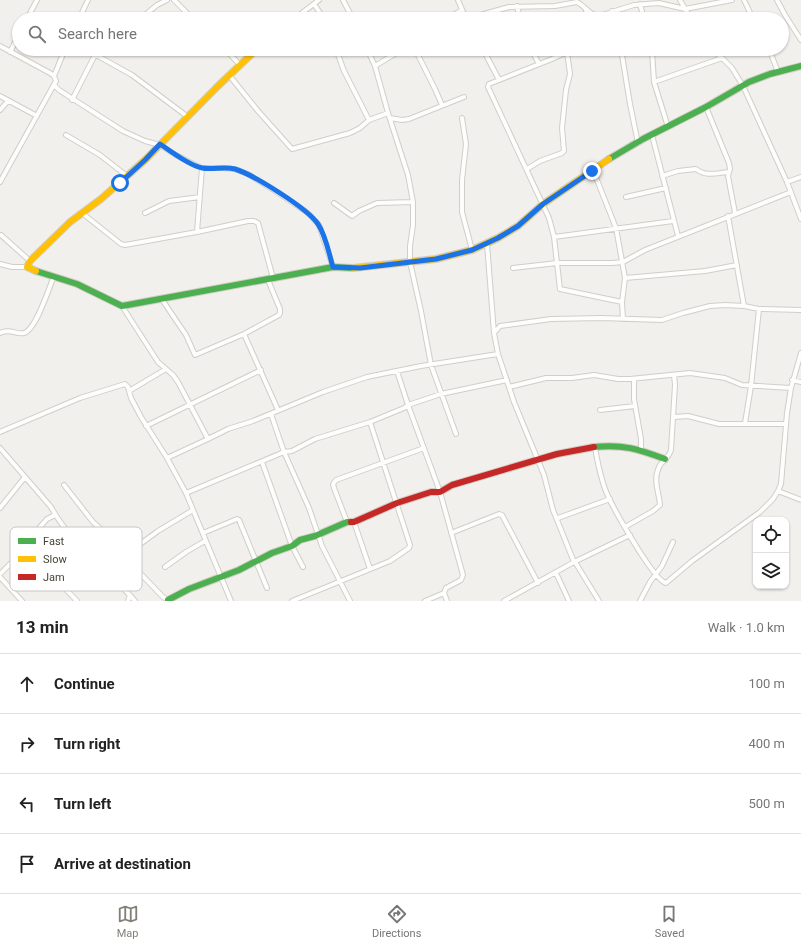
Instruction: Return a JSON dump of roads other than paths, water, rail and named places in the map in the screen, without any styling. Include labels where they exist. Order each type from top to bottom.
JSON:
[{"type":"street","points":[[31,12],[37,0]]},
{"type":"street","points":[[82,12],[88,0]]},
{"type":"street","points":[[148,12],[157,5],[167,0]]},
{"type":"street","points":[[174,0],[186,12]]},
{"type":"street","points":[[308,0],[319,12]]},
{"type":"street","points":[[303,12],[319,0]]},
{"type":"street","points":[[343,0],[349,12]]},
{"type":"street","points":[[458,0],[462,10],[458,12]]},
{"type":"street","points":[[680,0],[687,12]]},
{"type":"street","points":[[612,11],[633,2],[640,4],[659,3],[685,9],[732,0]]},
{"type":"street","points":[[744,0],[750,12]]},
{"type":"street","points":[[777,0],[783,12]]},
{"type":"street","points":[[490,12],[508,7],[555,6],[573,2],[579,2],[586,11]]},
{"type":"street","points":[[640,4],[642,12]]},
{"type":"street","points":[[517,6],[518,12]]},
{"type":"street","points":[[789,21],[801,40]]},
{"type":"street","points":[[0,46],[10,52],[12,48]]},
{"type":"street","points":[[0,182],[56,81],[54,76],[50,73],[18,56]]},
{"type":"street","points":[[54,76],[62,56]]},
{"type":"street","points":[[72,100],[95,56]]},
{"type":"street","points":[[98,56],[132,76],[188,117]]},
{"type":"street","points":[[231,56],[240,66]]},
{"type":"street","points":[[0,264],[12,267],[29,264],[70,222],[82,214],[127,176],[229,75],[251,56]]},
{"type":"street","points":[[339,56],[344,71],[370,120]]},
{"type":"street","points":[[370,56],[375,66],[408,175],[413,202],[410,262],[431,365],[456,434]]},
{"type":"street","points":[[375,66],[391,56]]},
{"type":"street","points":[[418,56],[442,105]]},
{"type":"street","points":[[487,56],[499,80]]},
{"type":"street","points":[[535,56],[539,64]]},
{"type":"street","points":[[558,56],[489,84],[488,88],[549,218],[554,237],[561,290],[622,302]]},
{"type":"street","points":[[527,169],[540,161],[564,151],[562,128],[566,90],[570,74],[568,56]]},
{"type":"street","points":[[622,56],[638,143]]},
{"type":"street","points":[[650,56],[654,82],[668,127]]},
{"type":"street","points":[[772,56],[778,72]]},
{"type":"street","points":[[654,82],[722,58],[738,76],[743,86],[787,182],[801,219]]},
{"type":"street","points":[[122,306],[333,267],[360,268],[436,259],[472,250],[487,244],[518,226],[543,204],[615,155],[706,107],[755,79],[801,67]]},
{"type":"street","points":[[229,75],[258,111],[292,149],[350,133],[360,128],[370,120],[388,113]]},
{"type":"street","points":[[54,85],[72,100],[123,131],[145,141],[160,144],[176,155],[202,168],[234,169],[248,174],[308,213],[319,225],[333,267]]},
{"type":"street","points":[[0,96],[37,116]]},
{"type":"street","points":[[390,118],[402,120],[409,119],[464,97]]},
{"type":"street","points":[[0,110],[8,100]]},
{"type":"street","points":[[706,107],[729,163],[730,169],[728,176],[735,213]]},
{"type":"street","points":[[462,118],[466,144],[462,180],[462,212],[472,250]]},
{"type":"street","points":[[652,135],[673,222],[678,236]]},
{"type":"street","points":[[66,136],[100,155],[127,176]]},
{"type":"street","points":[[197,232],[202,168]]},
{"type":"street","points":[[662,176],[678,171],[696,169],[700,172],[710,174],[729,172]]},
{"type":"street","points":[[592,171],[616,228],[625,278],[622,302],[623,319]]},
{"type":"street","points":[[787,182],[801,177]]},
{"type":"street","points":[[626,197],[666,188]]},
{"type":"street","points":[[513,268],[557,263],[623,262],[645,250],[678,236],[791,192]]},
{"type":"street","points":[[145,213],[169,201],[200,197]]},
{"type":"street","points":[[334,203],[352,216],[359,211],[377,203],[413,202]]},
{"type":"street","points":[[82,214],[121,244],[125,245],[248,221],[258,223],[280,313],[244,334],[195,355],[186,335],[161,298]]},
{"type":"street","points":[[728,216],[744,306]]},
{"type":"street","points":[[554,237],[673,222]]},
{"type":"street","points":[[1,235],[36,272],[54,276],[92,290],[122,306],[158,362],[166,368],[178,382],[208,439]]},
{"type":"street","points":[[487,244],[494,333],[498,354],[528,439],[538,460],[554,510],[575,562],[599,601]]},
{"type":"street","points":[[625,278],[705,271],[737,265]]},
{"type":"street","points":[[0,333],[10,330],[22,333],[27,332],[31,328],[36,321],[54,276]]},
{"type":"street","points":[[494,333],[500,326],[536,320],[568,318],[662,320],[710,306],[744,306],[759,309],[801,310]]},
{"type":"street","points":[[745,423],[751,386],[759,309]]},
{"type":"street","points":[[244,334],[278,410]]},
{"type":"street","points":[[596,447],[598,463],[605,488],[618,518],[655,575],[666,584],[692,561],[760,512],[773,499],[778,491],[781,484],[786,424],[792,380],[801,353]]},
{"type":"street","points":[[167,458],[228,429],[271,414],[322,392],[359,380],[397,371],[498,354]]},
{"type":"street","points":[[129,391],[166,368]]},
{"type":"street","points":[[146,426],[261,370]]},
{"type":"street","points":[[397,371],[440,492],[463,577],[461,580],[446,588],[444,593],[425,601]]},
{"type":"street","points":[[509,387],[546,378],[572,378],[594,375],[618,379],[634,379],[690,373],[725,378],[742,385],[791,388]]},
{"type":"street","points":[[625,527],[653,511],[660,505],[656,487],[661,465],[669,456],[671,450],[674,417],[674,375]]},
{"type":"street","points":[[634,379],[634,406],[641,440],[641,450]]},
{"type":"street","points":[[186,493],[284,452],[292,451],[320,437],[370,422],[408,405],[441,394],[507,380]]},
{"type":"street","points":[[792,380],[801,382]]},
{"type":"street","points":[[0,432],[80,398],[125,384],[128,387],[131,398],[146,426],[167,458],[186,493],[231,601]]},
{"type":"street","points":[[600,410],[634,406]]},
{"type":"street","points":[[271,414],[284,452],[298,480],[322,546],[350,601]]},
{"type":"street","points":[[674,417],[688,416],[719,424],[786,424]]},
{"type":"street","points":[[292,601],[339,580],[390,561],[409,548],[410,545],[397,503],[370,422]]},
{"type":"street","points":[[142,575],[163,597],[168,600],[184,591],[239,570],[272,553],[292,546],[300,540],[318,535],[397,503],[431,492],[440,492],[452,486],[569,451],[596,447],[629,447],[665,459]]},
{"type":"street","points":[[0,448],[51,507],[55,515],[65,527]]},
{"type":"street","points":[[370,569],[334,488],[335,481],[424,448]]},
{"type":"street","points":[[262,462],[292,546],[303,567]]},
{"type":"street","points":[[0,508],[25,476]]},
{"type":"street","points":[[64,485],[99,527]]},
{"type":"street","points":[[778,491],[801,500]]},
{"type":"street","points":[[558,518],[610,499]]},
{"type":"street","points":[[142,543],[158,531],[193,510]]},
{"type":"street","points":[[451,533],[502,514],[538,583]]},
{"type":"street","points":[[40,527],[47,519],[55,515]]},
{"type":"street","points":[[203,533],[237,519],[239,520],[267,588]]},
{"type":"street","points":[[504,601],[575,562],[630,535]]},
{"type":"street","points":[[165,567],[181,555],[205,541]]},
{"type":"street","points":[[640,601],[647,586],[662,566],[673,542]]},
{"type":"street","points":[[10,565],[0,575],[10,587]]},
{"type":"street","points":[[556,573],[569,601]]},
{"type":"street","points":[[14,591],[22,601]]},
{"type":"street","points":[[67,591],[77,601]]},
{"type":"street","points":[[126,591],[135,601]]},
{"type":"street","points":[[444,593],[447,601]]},
{"type":"street","points":[[128,601],[130,595]]}]
